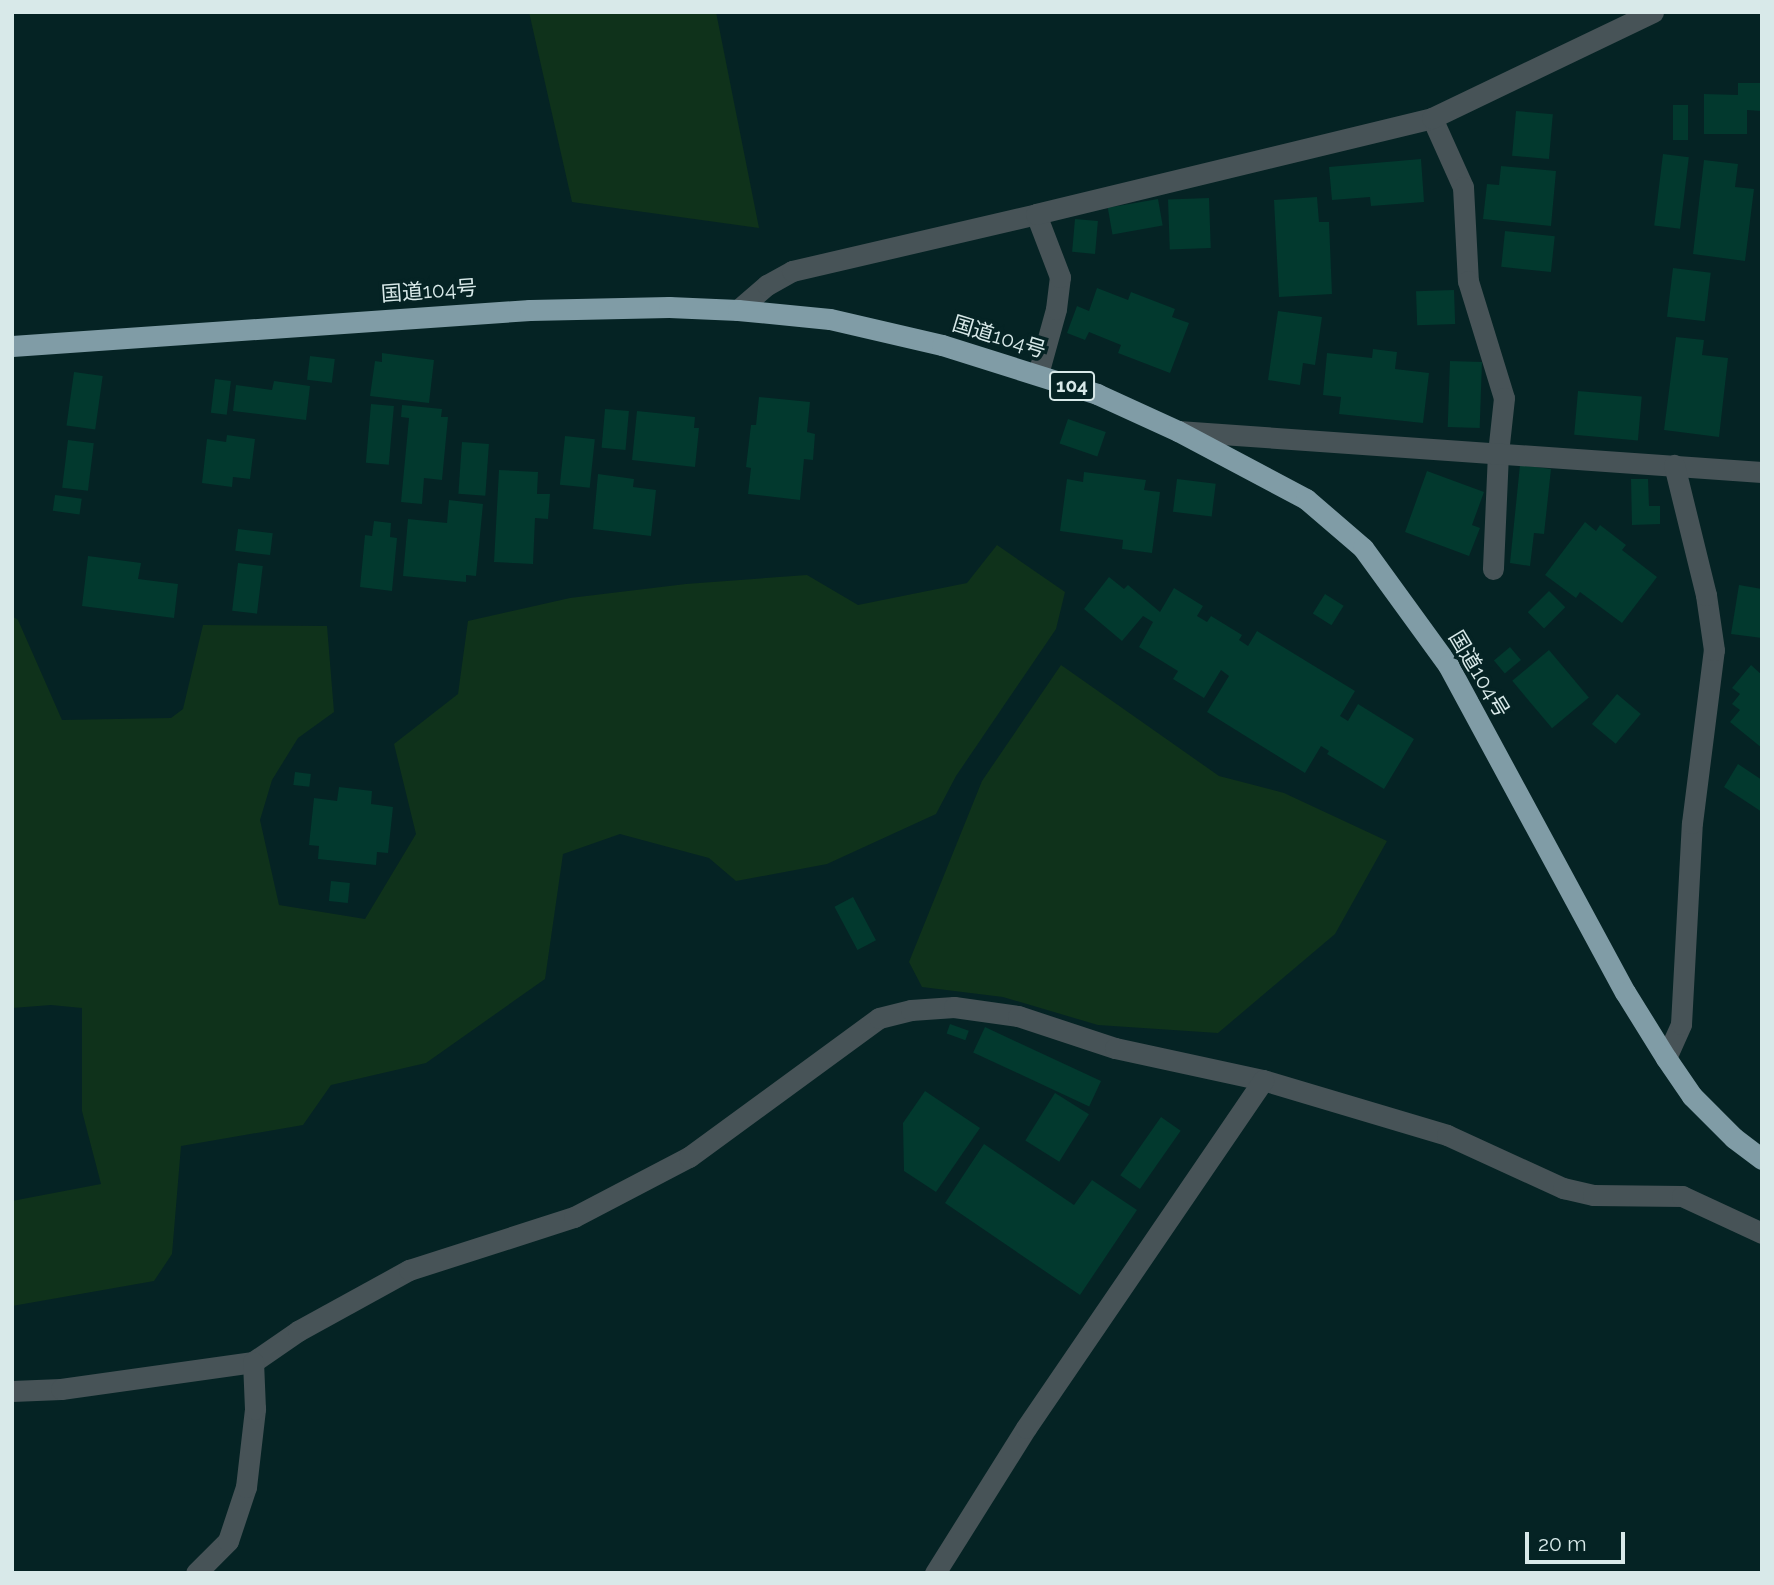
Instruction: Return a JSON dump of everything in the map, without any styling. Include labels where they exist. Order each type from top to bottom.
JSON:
[{"type":"highway","name":"国道104号","points":[[12,346],[530,310],[669,307],[737,310],[830,320],[942,345],[1097,394],[1178,431],[1306,499],[1363,548],[1448,665],[1625,992],[1665,1058],[1692,1096],[1734,1138],[1762,1160]]},
{"type":"street","points":[[737,310],[766,285],[792,271],[1432,118],[1653,12]]},
{"type":"street","points":[[1432,118],[1463,187],[1468,281],[1504,398],[1498,453],[1493,569]]},
{"type":"street","points":[[1036,214],[1060,277],[1056,309],[1038,374]]},
{"type":"street","points":[[1178,431],[1762,472]]},
{"type":"street","points":[[1665,1058],[1681,1024],[1692,823],[1714,650],[1706,595],[1674,465]]},
{"type":"street","points":[[12,1391],[61,1389],[253,1362],[298,1331],[409,1270],[574,1217],[689,1157],[879,1018],[911,1010],[954,1007],[1018,1016],[1115,1048],[1263,1080],[1447,1135],[1563,1188],[1593,1195],[1682,1196],[1762,1233]]},
{"type":"street","points":[[935,1573],[1026,1428],[1263,1080]]},
{"type":"street","points":[[196,1573],[228,1541],[246,1487],[255,1409],[253,1362]]},
{"type":"green space","points":[[529,12],[716,12],[759,228],[572,202]]},
{"type":"green space","points":[[997,545],[1065,592],[1056,629],[956,776],[936,814],[827,864],[736,881],[709,858],[620,834],[563,854],[545,979],[426,1063],[331,1085],[303,1125],[181,1146],[172,1254],[154,1281],[12,1306],[12,1201],[101,1184],[82,1111],[82,1008],[51,1005],[12,1008],[12,616],[18,620],[62,720],[171,718],[183,709],[203,625],[327,626],[334,712],[298,738],[272,780],[260,820],[279,905],[365,919],[416,834],[394,744],[458,694],[468,621],[570,598],[686,584],[807,575],[858,605],[967,583]]},
{"type":"green space","points":[[1061,665],[1219,776],[1284,793],[1387,841],[1335,934],[1218,1033],[1098,1025],[1003,997],[922,987],[909,962],[982,781]]},
{"type":"building","points":[[1738,83],[1762,83],[1762,111],[1747,110],[1747,134],[1704,134],[1704,94],[1738,95]]},
{"type":"building","points":[[1673,105],[1688,105],[1688,140],[1673,140]]},
{"type":"building","points":[[1516,111],[1553,114],[1549,159],[1512,156]]},
{"type":"building","points":[[1663,154],[1689,157],[1680,229],[1654,225]]},
{"type":"building","points":[[1421,159],[1424,202],[1371,206],[1370,197],[1332,200],[1329,167]]},
{"type":"building","points":[[1704,160],[1738,164],[1735,187],[1754,189],[1745,261],[1693,254]]},
{"type":"building","points":[[1501,166],[1556,171],[1551,226],[1483,219],[1487,184],[1499,185]]},
{"type":"building","points":[[1317,197],[1319,222],[1329,222],[1332,294],[1279,297],[1274,200]]},
{"type":"building","points":[[1209,198],[1211,248],[1170,249],[1168,199]]},
{"type":"building","points":[[1158,199],[1163,226],[1112,234],[1108,208]]},
{"type":"building","points":[[1075,219],[1098,221],[1095,254],[1072,252]]},
{"type":"building","points":[[1505,231],[1555,236],[1551,272],[1501,267]]},
{"type":"building","points":[[1673,268],[1711,273],[1705,321],[1667,317]]},
{"type":"building","points":[[1097,288],[1128,300],[1131,292],[1175,309],[1172,317],[1189,323],[1170,373],[1118,353],[1121,345],[1089,332],[1085,340],[1067,333],[1077,306],[1089,311]]},
{"type":"building","points":[[1454,290],[1455,324],[1417,325],[1416,291]]},
{"type":"building","points":[[1278,311],[1322,317],[1315,365],[1303,363],[1300,385],[1268,380]]},
{"type":"building","points":[[1676,337],[1704,340],[1702,355],[1728,358],[1719,437],[1664,430]]},
{"type":"building","points":[[1373,349],[1397,352],[1395,369],[1429,373],[1423,423],[1339,414],[1341,397],[1323,395],[1327,353],[1372,358]]},
{"type":"building","points":[[382,353],[434,360],[429,403],[370,396],[375,361],[382,362]]},
{"type":"building","points":[[310,356],[335,359],[332,383],[307,380]]},
{"type":"building","points":[[1450,361],[1482,362],[1480,428],[1448,427]]},
{"type":"building","points":[[74,372],[103,376],[95,430],[66,425]]},
{"type":"building","points":[[215,379],[231,381],[227,415],[211,413]]},
{"type":"building","points":[[274,381],[310,386],[306,420],[233,411],[236,385],[272,390]]},
{"type":"building","points":[[1578,391],[1642,397],[1638,440],[1574,435]]},
{"type":"building","points":[[759,397],[810,402],[807,432],[815,434],[813,460],[804,459],[800,500],[748,494],[751,468],[746,467],[751,425],[756,425]]},
{"type":"building","points":[[371,404],[394,406],[389,465],[366,463]]},
{"type":"building","points":[[402,405],[442,409],[441,417],[448,417],[442,480],[424,478],[422,504],[401,502],[409,418],[401,417]]},
{"type":"building","points":[[605,409],[629,411],[626,450],[602,448]]},
{"type":"building","points":[[637,411],[695,417],[694,428],[699,428],[695,467],[632,460]]},
{"type":"building","points":[[1068,419],[1106,432],[1097,457],[1060,444]]},
{"type":"building","points":[[227,435],[255,439],[250,479],[233,477],[232,487],[202,483],[207,439],[226,442]]},
{"type":"building","points":[[565,436],[595,439],[590,488],[560,485]]},
{"type":"building","points":[[68,440],[94,443],[88,491],[62,488]]},
{"type":"building","points":[[462,442],[489,444],[485,496],[458,494]]},
{"type":"building","points":[[1520,465],[1551,469],[1544,534],[1534,533],[1530,566],[1510,563]]},
{"type":"building","points":[[499,470],[538,472],[537,494],[550,494],[548,519],[535,518],[533,564],[494,562]]},
{"type":"building","points":[[1427,471],[1484,492],[1472,525],[1480,528],[1469,556],[1405,532]]},
{"type":"building","points":[[1084,472],[1146,480],[1144,490],[1160,492],[1152,553],[1122,549],[1123,540],[1060,531],[1067,479],[1083,482]]},
{"type":"building","points":[[598,474],[634,479],[633,487],[656,490],[651,536],[593,529]]},
{"type":"building","points":[[1177,479],[1216,484],[1212,517],[1173,512]]},
{"type":"building","points":[[1631,479],[1648,479],[1649,506],[1660,506],[1660,524],[1632,525]]},
{"type":"building","points":[[55,495],[82,499],[80,515],[53,511]]},
{"type":"building","points":[[449,500],[483,504],[476,576],[466,575],[466,582],[403,576],[408,519],[447,523]]},
{"type":"building","points":[[374,521],[391,523],[390,537],[397,538],[392,591],[360,587],[365,535],[372,536]]},
{"type":"building","points":[[1585,522],[1596,531],[1600,525],[1626,545],[1622,550],[1657,577],[1622,623],[1580,592],[1576,598],[1545,575]]},
{"type":"building","points":[[238,529],[273,533],[270,555],[235,551]]},
{"type":"building","points":[[88,556],[141,563],[138,579],[178,584],[174,618],[82,606]]},
{"type":"building","points":[[238,563],[263,566],[257,614],[232,611]]},
{"type":"building","points":[[1109,577],[1124,589],[1128,585],[1160,612],[1174,588],[1203,606],[1197,616],[1207,622],[1211,616],[1242,635],[1239,640],[1248,646],[1257,631],[1355,691],[1340,716],[1348,721],[1358,704],[1414,739],[1384,789],[1327,754],[1329,751],[1321,746],[1305,773],[1207,712],[1229,676],[1221,670],[1204,698],[1173,679],[1178,671],[1139,647],[1153,622],[1143,616],[1122,641],[1084,609]]},
{"type":"building","points":[[1739,585],[1762,589],[1762,638],[1731,634]]},
{"type":"building","points":[[1549,591],[1565,607],[1544,628],[1528,612]]},
{"type":"building","points":[[1325,594],[1344,606],[1331,625],[1313,614]]},
{"type":"building","points":[[1510,647],[1521,660],[1505,674],[1494,660]]},
{"type":"building","points":[[1549,650],[1589,697],[1552,728],[1512,681]]},
{"type":"building","points":[[1751,665],[1762,675],[1762,748],[1730,722],[1740,710],[1732,704],[1740,694],[1732,688]]},
{"type":"building","points":[[1617,694],[1641,714],[1616,744],[1592,724]]},
{"type":"building","points":[[1738,764],[1762,780],[1762,812],[1724,787]]},
{"type":"building","points":[[295,772],[311,774],[309,787],[293,785]]},
{"type":"building","points":[[339,787],[372,791],[371,804],[393,807],[388,853],[377,852],[376,865],[318,859],[319,846],[309,845],[314,798],[337,801]]},
{"type":"building","points":[[331,881],[350,883],[348,903],[329,901]]},
{"type":"building","points":[[853,897],[876,940],[857,950],[834,907]]},
{"type":"building","points":[[950,1024],[969,1031],[965,1040],[947,1033]]},
{"type":"building","points":[[985,1027],[1101,1081],[1089,1106],[973,1052]]},
{"type":"building","points":[[925,1091],[980,1128],[936,1192],[904,1171],[903,1123]]},
{"type":"building","points":[[1055,1093],[1089,1114],[1059,1162],[1025,1140]]},
{"type":"building","points":[[1161,1117],[1181,1131],[1140,1189],[1120,1175]]},
{"type":"building","points":[[984,1144],[1074,1205],[1092,1180],[1137,1210],[1080,1295],[945,1203]]}]
